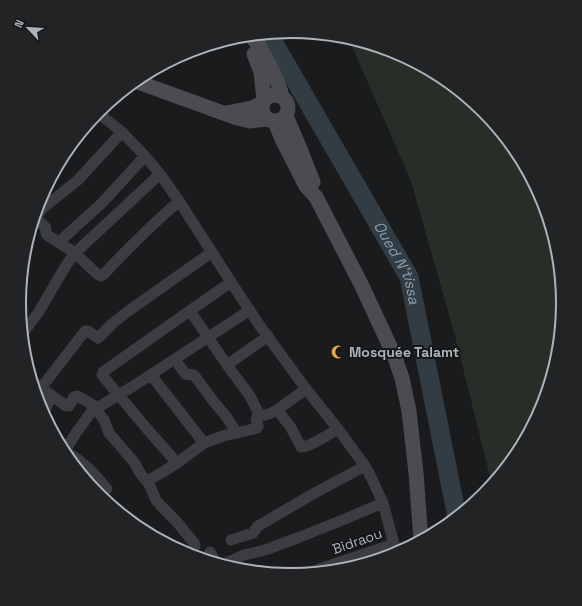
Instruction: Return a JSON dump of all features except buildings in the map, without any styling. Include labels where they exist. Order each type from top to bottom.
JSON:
[{"type":"main road","points":[[143,84],[237,118],[250,121],[276,119],[288,108],[287,104],[282,97],[262,52],[254,40]]},
{"type":"main road","points":[[247,42],[261,72],[264,102]]},
{"type":"main road","points":[[282,97],[277,95],[268,97],[264,102],[262,112],[276,119],[282,139],[306,186],[316,196],[361,284],[394,355],[402,378],[409,411],[421,533]]},
{"type":"main road","points":[[224,113],[252,108],[264,102]]},
{"type":"street","points":[[103,117],[122,132],[160,174],[268,336],[306,389],[365,466],[383,503],[394,547]]},
{"type":"street","points":[[46,203],[78,180],[122,132]]},
{"type":"street","points":[[59,242],[102,203],[145,156]]},
{"type":"street","points":[[27,327],[38,313],[75,253],[160,174]]},
{"type":"street","points":[[39,221],[46,228],[46,233],[75,253],[100,276],[179,201]]},
{"type":"street","points":[[192,549],[194,543],[177,522],[161,506],[134,462],[109,433],[104,420],[93,405],[79,396],[74,397],[70,405],[67,406],[41,388],[84,331],[88,331],[98,338],[127,312],[212,252]]},
{"type":"street","points":[[178,463],[103,377],[102,373],[231,282]]},
{"type":"street","points":[[68,445],[87,416],[95,408],[151,375],[250,310]]},
{"type":"street","points":[[190,311],[250,396],[260,416]]},
{"type":"street","points":[[227,365],[268,336]]},
{"type":"street","points":[[175,359],[185,374],[194,375],[237,433]]},
{"type":"street","points":[[151,375],[204,443]]},
{"type":"street","points":[[147,481],[178,463],[204,443],[226,435],[257,427],[256,418],[277,410],[306,389]]},
{"type":"street","points":[[47,406],[52,396]]},
{"type":"street","points":[[277,410],[290,426],[301,447],[311,444],[338,429]]},
{"type":"street","points":[[77,459],[90,468],[107,489]]},
{"type":"street","points":[[231,540],[253,533],[258,526],[365,466]]},
{"type":"street","points":[[230,561],[244,555],[265,550],[345,520],[383,503]]},
{"type":"street","points":[[210,552],[212,556]]},
{"type":"shaded area","points":[[352,45],[376,52],[408,65],[438,83],[466,104],[490,128],[511,156],[529,186],[542,218],[554,268],[556,303],[554,338],[551,355],[542,388],[529,420],[511,450],[490,478],[455,336],[411,181]]},
{"type":"waterway","name":"Oued N'tissa","points":[[272,39],[409,277],[456,510]]},
{"type":"place","name":"Mosquée Talamt","points":[[338,352]]}]
